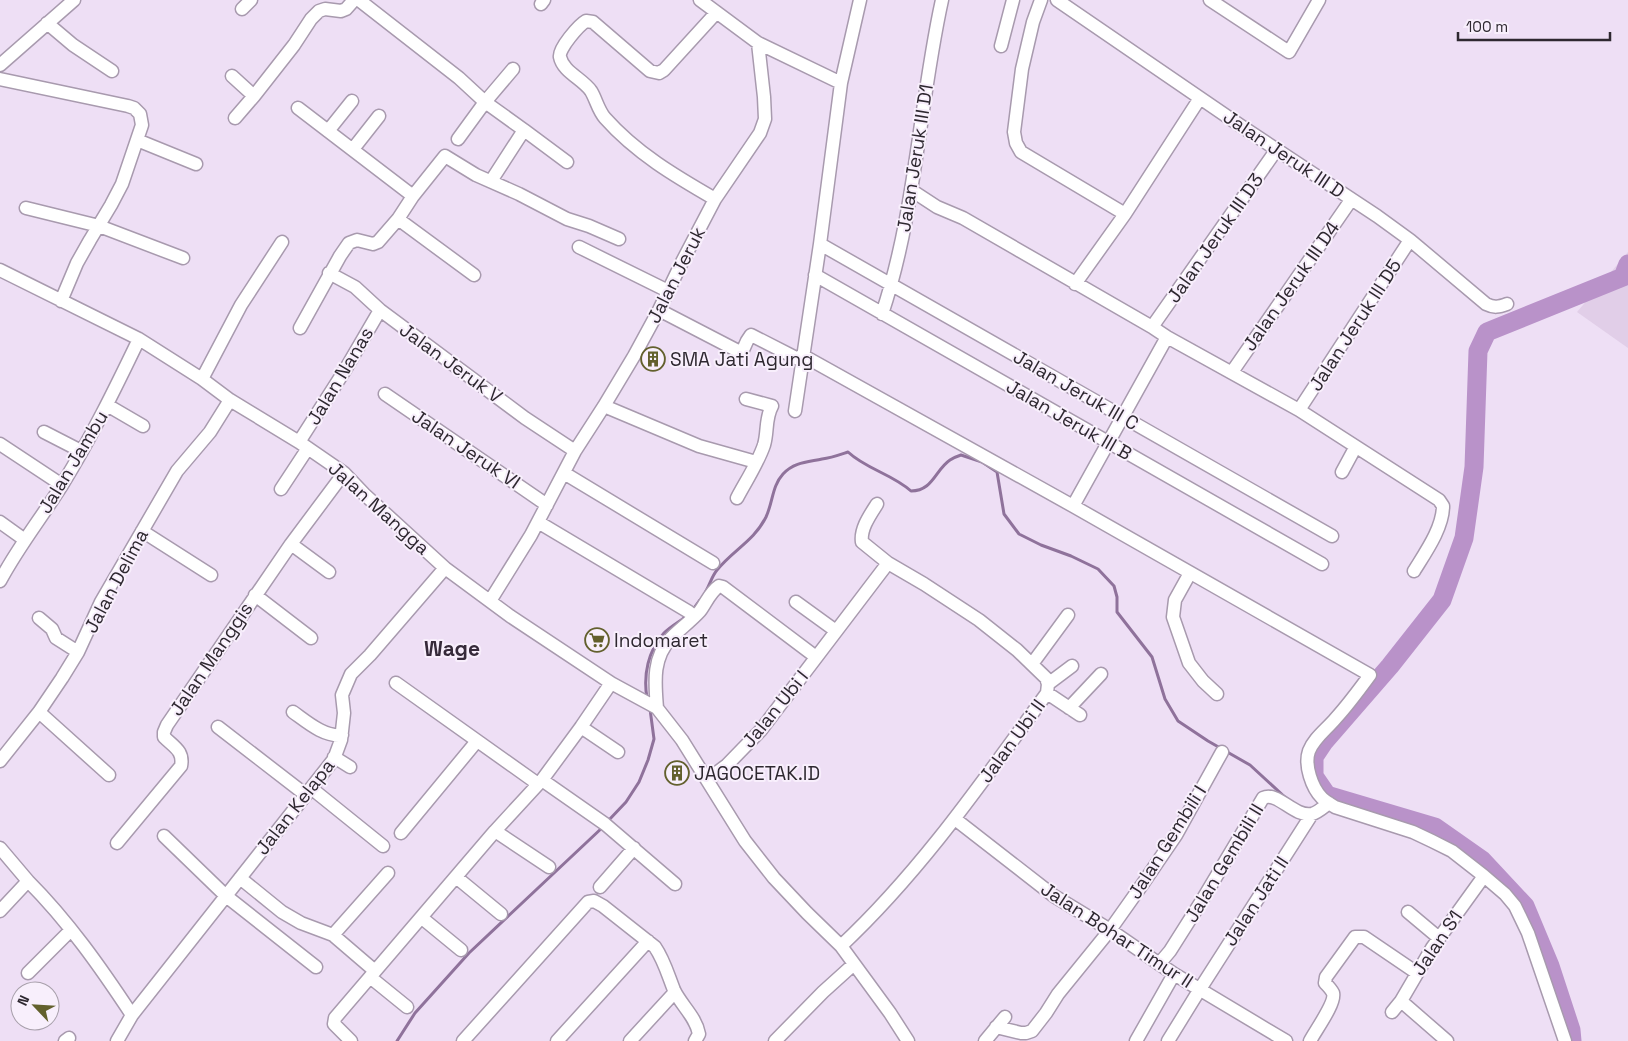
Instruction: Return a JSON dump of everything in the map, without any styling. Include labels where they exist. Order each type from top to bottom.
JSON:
[{"type":"street","points":[[0,65],[74,0]]},
{"type":"street","points":[[235,118],[294,45],[319,10],[341,11],[346,9],[354,0]]},
{"type":"street","points":[[359,0],[459,78],[485,102],[568,162]]},
{"type":"street","points":[[700,0],[758,43],[841,83]]},
{"type":"street","points":[[795,411],[820,244],[841,83],[860,0]]},
{"type":"street","name":"Jalan Jeruk III D1","points":[[882,314],[892,285],[911,190],[934,36],[942,0]]},
{"type":"street","points":[[1001,46],[1013,0]]},
{"type":"street","points":[[1041,0],[1033,22],[1022,69],[1014,132],[1016,144],[1021,152],[1125,214]]},
{"type":"street","name":"Jalan Jeruk III D","points":[[1057,0],[1377,216],[1410,240],[1486,304],[1492,307],[1507,304]]},
{"type":"street","points":[[1210,0],[1229,5],[1289,52],[1319,0]]},
{"type":"street","points":[[715,199],[676,177],[645,156],[604,116],[590,90],[565,67],[560,58],[560,53],[579,25],[586,21],[592,22],[650,71],[659,73],[664,70],[716,13]]},
{"type":"street","points":[[47,23],[73,45],[112,71]]},
{"type":"street","name":"Jalan Jeruk","points":[[490,601],[538,522],[575,451],[604,406],[659,310],[715,199],[760,133],[763,126],[764,97],[758,43]]},
{"type":"street","points":[[458,139],[485,102],[513,69]]},
{"type":"street","points":[[232,76],[254,96]]},
{"type":"street","points":[[0,79],[134,108],[140,114],[142,125],[122,184],[77,263],[61,301]]},
{"type":"street","points":[[1075,284],[1125,214],[1200,98]]},
{"type":"street","points":[[328,131],[352,101]]},
{"type":"street","points":[[298,108],[413,196]]},
{"type":"street","points":[[353,149],[379,116]]},
{"type":"street","points":[[491,181],[524,130]]},
{"type":"street","points":[[136,140],[196,164]]},
{"type":"street","name":"Jalan Jeruk III D3","points":[[1152,327],[1277,149]]},
{"type":"street","points":[[300,328],[329,273],[349,243],[356,240],[373,244],[378,242],[445,156],[476,175],[567,219],[619,239]]},
{"type":"street","points":[[911,190],[937,207],[963,218],[1167,337],[1299,410],[1355,448],[1435,497],[1442,504],[1443,510],[1439,524],[1430,545],[1414,570]]},
{"type":"street","name":"Jalan Jeruk III D4","points":[[1232,372],[1351,200]]},
{"type":"street","points":[[26,208],[98,226],[183,258]]},
{"type":"street","points":[[398,218],[474,274]]},
{"type":"street","name":"Jalan Jeruk III D5","points":[[1299,410],[1410,240]]},
{"type":"street","points":[[202,378],[241,305],[282,242]]},
{"type":"street","name":"Jalan Jeruk III C","points":[[820,244],[1332,536]]},
{"type":"street","points":[[579,247],[668,291]]},
{"type":"street","name":"Jalan Mangga","points":[[0,270],[139,339],[202,378],[230,400],[304,445],[344,473],[364,494],[445,568],[490,601],[611,683],[653,706]]},
{"type":"street","name":"Jalan Jeruk V","points":[[329,273],[355,287],[380,310],[525,418],[575,451]]},
{"type":"street","name":"Jalan Jeruk III B","points":[[815,275],[1322,564]]},
{"type":"street","name":"Jalan Nanas","points":[[281,489],[345,370],[380,310]]},
{"type":"street","points":[[659,310],[740,352],[751,335],[802,358],[1073,506],[1370,676],[1309,751],[1308,764],[1310,775],[1325,800],[1335,807],[1413,832],[1452,851],[1484,876],[1510,900],[1528,933],[1565,1041]]},
{"type":"street","points":[[1073,506],[1167,337]]},
{"type":"street","name":"Jalan Jambu","points":[[0,581],[10,562],[62,486],[107,405],[139,339]]},
{"type":"street","name":"Jalan Jeruk VI","points":[[385,394],[547,505]]},
{"type":"street","points":[[737,498],[764,446],[767,418],[772,406],[746,399]]},
{"type":"street","name":"Jalan Delima","points":[[0,761],[39,712],[78,652],[101,602],[177,471],[210,432],[230,400]]},
{"type":"street","points":[[107,405],[143,426]]},
{"type":"street","points":[[604,406],[709,450],[756,462]]},
{"type":"street","points":[[44,432],[81,451]]},
{"type":"street","points":[[0,444],[62,486]]},
{"type":"street","points":[[1342,472],[1355,448]]},
{"type":"street","name":"Jalan Manggis","points":[[116,843],[181,766],[182,758],[180,752],[164,737],[167,725],[255,595],[344,473]]},
{"type":"street","points":[[564,473],[713,563]]},
{"type":"street","name":"Jalan Ubi II","points":[[841,946],[909,875],[955,819],[1048,688],[1046,678],[1032,664],[979,620],[888,563],[862,542],[864,528],[877,504]]},
{"type":"street","points":[[0,522],[25,540]]},
{"type":"street","points":[[538,522],[689,612]]},
{"type":"street","points":[[142,531],[211,575]]},
{"type":"street","points":[[291,544],[329,572]]},
{"type":"street","points":[[796,602],[836,631],[888,563]]},
{"type":"street","name":"Jalan Kelapa","points":[[117,1041],[132,1015],[334,757],[342,740],[344,713],[342,695],[351,674],[445,568]]},
{"type":"street","points":[[1190,573],[1175,600],[1173,617],[1189,663],[1203,681],[1217,694]]},
{"type":"street","points":[[816,657],[730,592],[719,586],[699,612],[670,640],[662,652],[656,664],[653,706],[682,740],[745,841],[774,878],[841,946],[908,1041]]},
{"type":"street","points":[[255,595],[311,638]]},
{"type":"street","points":[[1032,664],[1068,615]]},
{"type":"street","points":[[39,618],[52,629],[56,638],[78,652]]},
{"type":"street","name":"Jalan Ubi I","points":[[707,780],[727,765],[761,730],[836,631]]},
{"type":"street","points":[[1072,666],[1048,688],[1075,711],[1101,674]]},
{"type":"street","points":[[396,683],[477,742],[605,824],[675,884]]},
{"type":"street","points":[[351,1041],[334,1024],[335,1018],[540,782],[611,683]]},
{"type":"street","points":[[39,712],[109,775]]},
{"type":"street","points":[[293,712],[320,730],[335,736],[342,735]]},
{"type":"street","points":[[218,727],[383,846]]},
{"type":"street","points":[[581,727],[618,752]]},
{"type":"street","points":[[401,833],[477,742]]},
{"type":"street","name":"Jalan Gembili I","points":[[986,1041],[1000,1022],[1021,1033],[1032,1031],[1058,994],[1110,930],[1176,834],[1222,752]]},
{"type":"street","points":[[334,757],[350,767]]},
{"type":"street","name":"Jalan Gembili II","points":[[1159,964],[1170,951],[1201,902],[1263,798],[1273,797],[1297,812],[1312,814]]},
{"type":"street","points":[[1312,814],[1325,800]]},
{"type":"street","name":"Jalan Jati II","points":[[1168,1041],[1312,814]]},
{"type":"street","name":"Jalan Bohar Timur II","points":[[955,819],[1054,896],[1110,930],[1174,974],[1286,1041]]},
{"type":"street","points":[[496,831],[549,867]]},
{"type":"street","points":[[164,836],[226,896],[316,967]]},
{"type":"street","points":[[0,848],[71,930],[132,1015]]},
{"type":"street","points":[[600,887],[634,848]]},
{"type":"street","points":[[332,935],[388,873]]},
{"type":"street","name":"Jalan S1","points":[[1392,1012],[1401,1001],[1439,938],[1484,876]]},
{"type":"street","points":[[456,877],[501,914]]},
{"type":"street","points":[[240,878],[282,912],[316,930],[332,935],[407,1007]]},
{"type":"street","points":[[0,911],[28,881]]},
{"type":"street","points":[[463,1041],[588,902],[594,901],[648,941],[661,954],[675,992],[698,1026],[699,1034],[695,1041]]},
{"type":"street","points":[[1408,912],[1439,938]]},
{"type":"street","points":[[422,918],[461,950]]},
{"type":"street","points":[[28,972],[71,930]]},
{"type":"street","points":[[1310,1041],[1333,998],[1332,991],[1325,983],[1326,977],[1356,937],[1364,937],[1417,973]]},
{"type":"street","points":[[557,1041],[648,941]]},
{"type":"street","points":[[775,1041],[823,992],[854,964]]},
{"type":"street","points":[[1136,1041],[1174,974]]},
{"type":"street","points":[[630,1041],[675,992]]},
{"type":"street","points":[[1401,1001],[1447,1041]]},
{"type":"shaded area","points":[[1628,252],[1628,348],[1577,312]]},
{"type":"waterway","points":[[1572,1041],[1571,1030],[1550,966],[1525,906],[1482,860],[1435,827],[1327,795],[1314,776],[1314,757],[1324,742],[1390,666],[1442,600],[1464,538],[1474,467],[1478,351],[1487,332],[1623,277],[1628,264]]},
{"type":"waterway","points":[[706,591],[717,570],[756,533],[766,517],[779,479],[787,470],[796,465],[848,452],[911,491],[924,488],[945,464],[957,456],[961,455],[982,462],[997,472],[1004,514],[1019,534],[1098,569],[1114,586],[1117,597],[1117,612],[1152,657],[1165,699],[1178,721],[1250,765],[1287,799]]},
{"type":"waterway","points":[[692,611],[700,600]]},
{"type":"waterway","points":[[647,698],[646,672],[654,648],[664,633],[684,618]]},
{"type":"waterway","points":[[608,821],[626,802],[639,782],[648,760],[654,739],[650,709]]},
{"type":"waterway","points":[[397,1041],[415,1013],[469,953],[604,826]]},
{"type":"place","name":"SMA Jati Agung","points":[[653,359]]},
{"type":"place","name":"Indomaret","points":[[597,640]]},
{"type":"place","name":"JAGOCETAK.ID","points":[[677,773]]},
{"type":"district","name":"Wage","points":[[452,648]]}]
